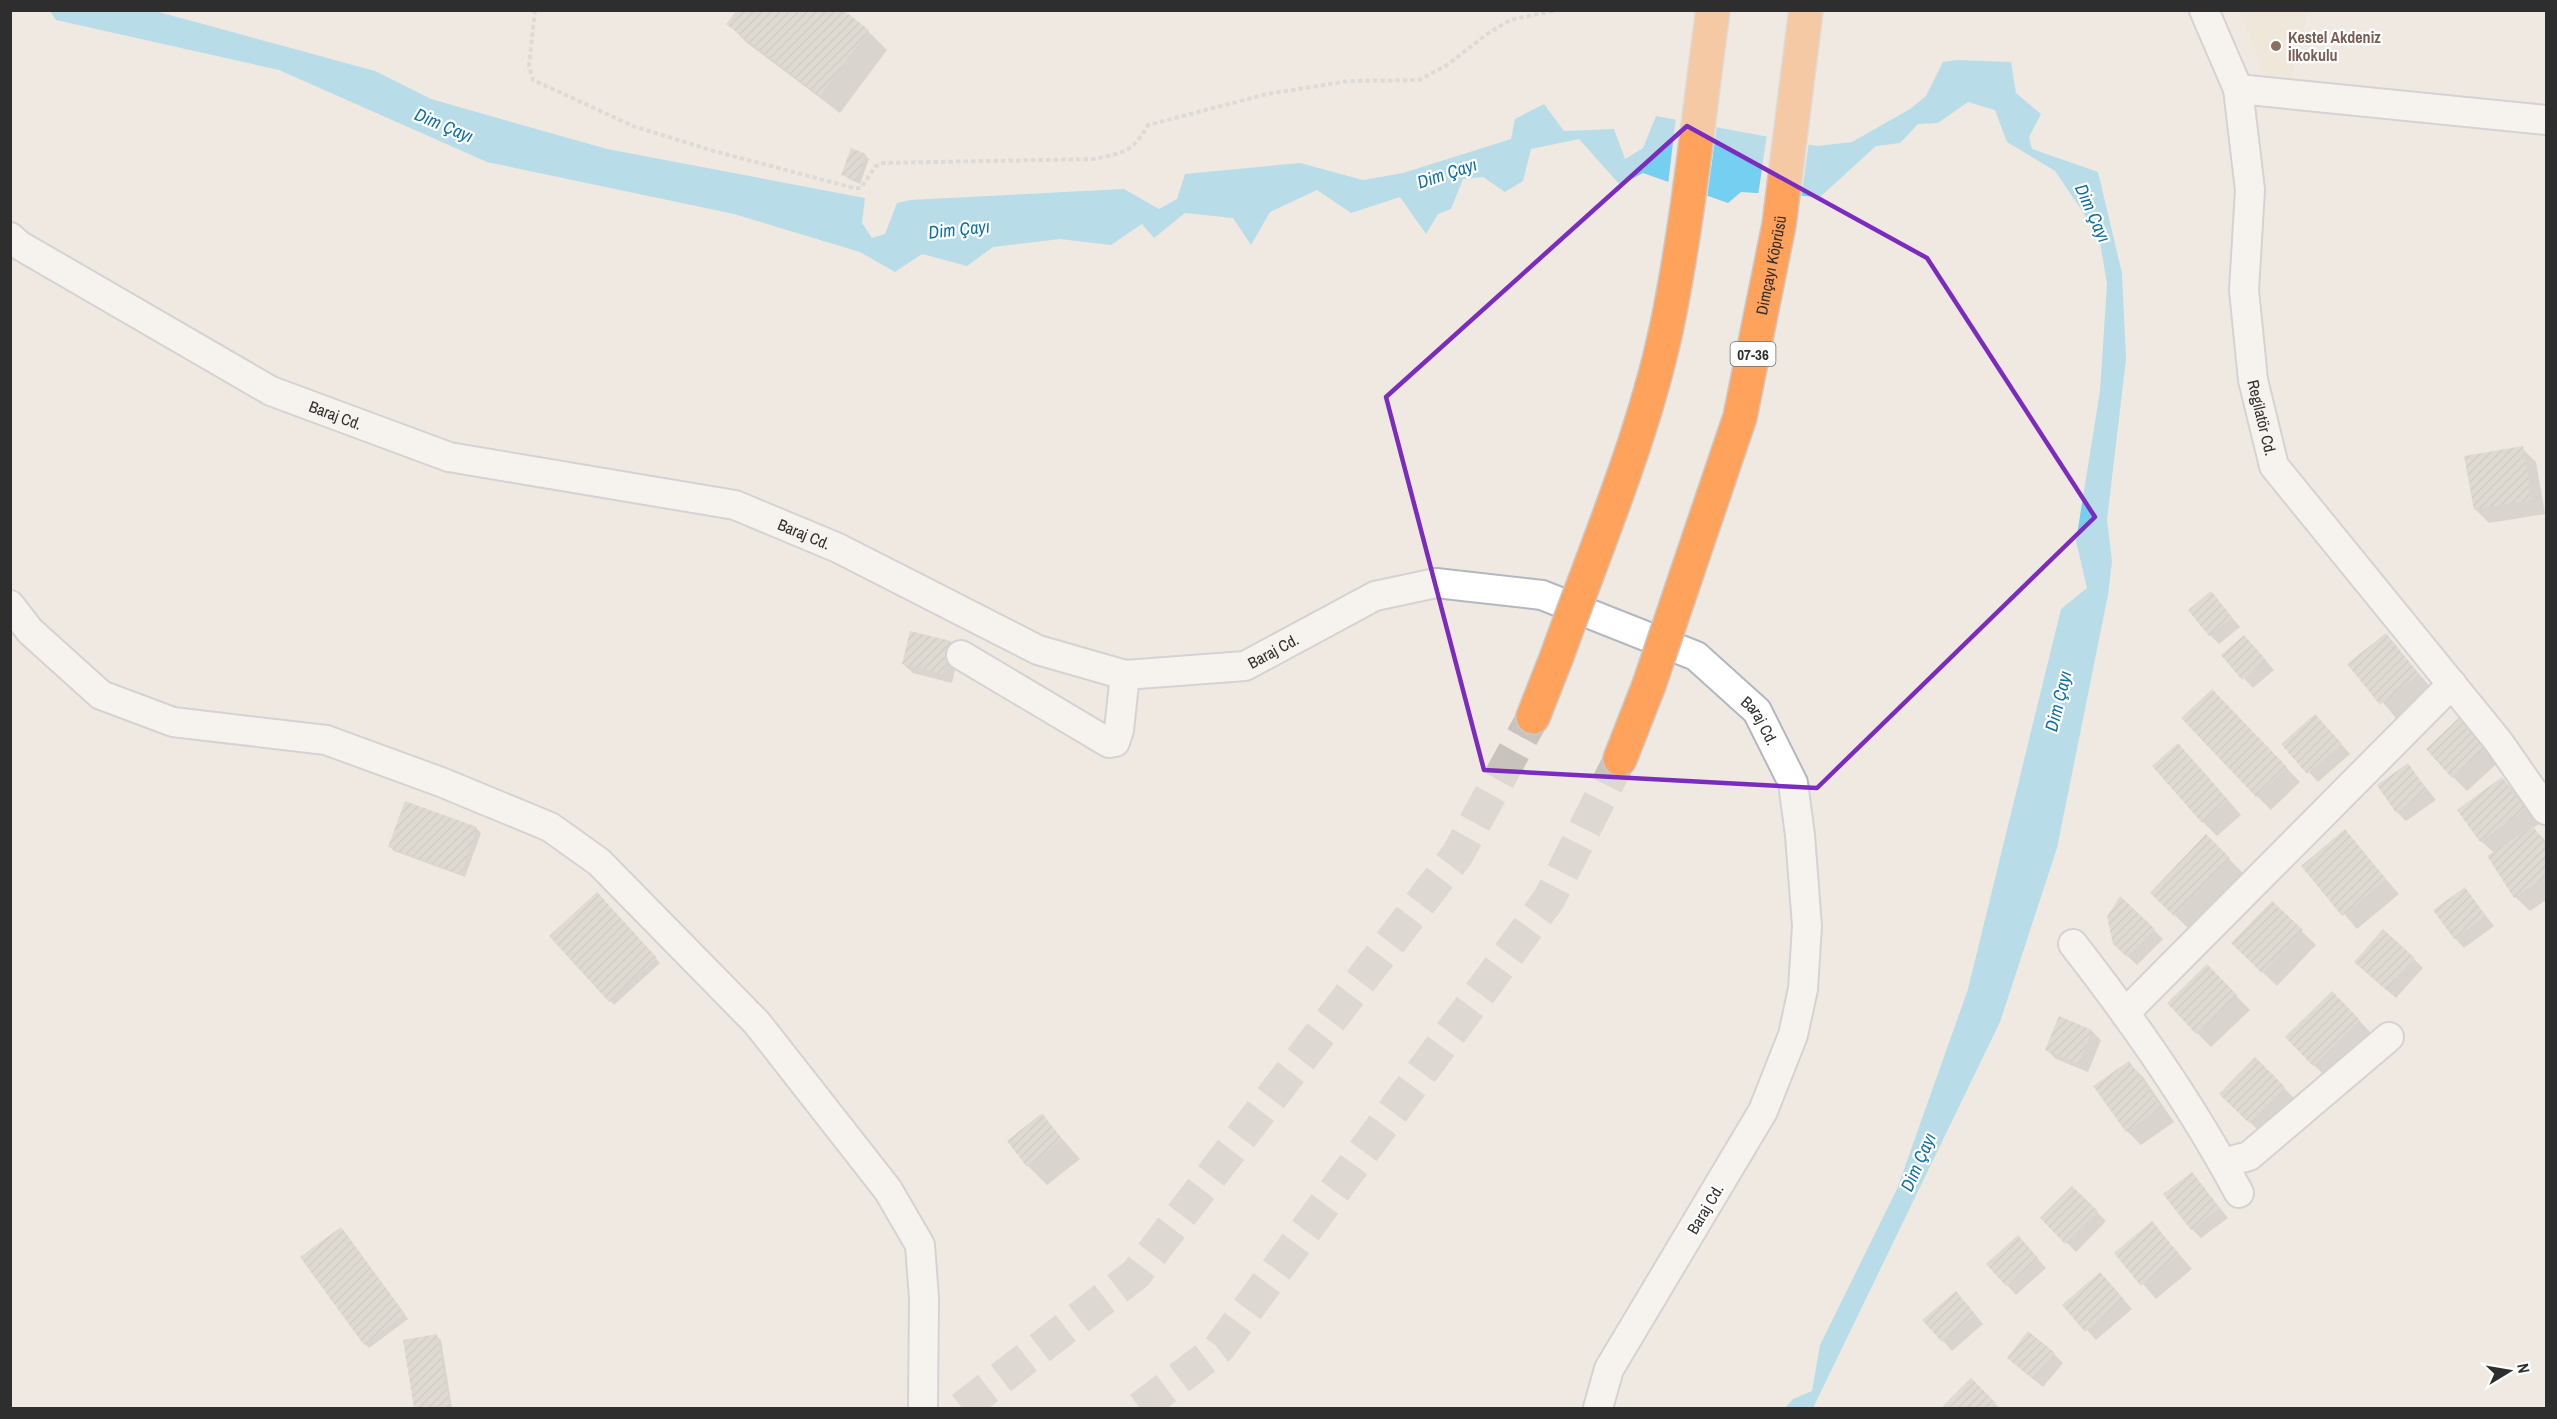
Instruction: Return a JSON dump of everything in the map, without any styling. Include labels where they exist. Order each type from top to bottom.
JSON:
[{"type":"highway","points":[[1533,717],[1642,418],[1669,317],[1684,229],[1713,10]]},
{"type":"highway","name":"Dimçayı Köprüsü","points":[[1620,759],[1648,685],[1740,417],[1779,225],[1806,10]]},
{"type":"street","name":"Regilatör Cd.","points":[[2204,10],[2238,89],[2250,190],[2244,290],[2253,380],[2274,466],[2498,741],[2547,810]]},
{"type":"street","points":[[2238,89],[2547,120]]},
{"type":"street","name":"Baraj Cd.","points":[[10,237],[19,245],[106,297],[271,391],[449,457],[735,505],[838,548],[1038,650],[1125,675],[1245,666],[1375,596],[1436,583],[1542,595],[1696,656],[1757,711],[1793,783],[1800,835],[1807,926],[1803,989],[1793,1035],[1763,1111],[1609,1369],[1598,1408]]},
{"type":"street","points":[[10,645],[15,610]]},
{"type":"street","points":[[15,610],[30,631],[101,694],[173,722],[326,740],[441,782],[550,826],[599,862],[757,1023],[888,1190],[920,1245],[924,1298],[923,1408]]},
{"type":"street","points":[[961,655],[1109,743],[1115,742],[1119,730],[1125,675]]},
{"type":"street","points":[[2126,1012],[2452,684]]},
{"type":"street","points":[[2073,944],[2126,1012],[2239,1193]]},
{"type":"street","points":[[2223,1164],[2248,1156],[2389,1037]]},
{"type":"path","points":[[535,10],[529,66],[533,80],[633,126],[714,151],[861,188],[875,167],[881,163],[1095,159],[1129,151],[1138,142],[1148,125],[1267,94],[1349,81],[1419,80],[1447,65],[1486,34],[1510,20],[1558,10]]},
{"type":"highlighted area","points":[[1687,126],[1927,258],[2095,517],[1817,788],[1484,770],[1386,397]]},
{"type":"shaded area","name":"Kestel Akdeniz İlkokulu","points":[[2239,11],[2308,11],[2290,85],[2268,82]]},
{"type":"water","name":"Dim Çayı","points":[[50,11],[155,11],[375,71],[431,99],[607,149],[865,198],[862,223],[872,238],[885,234],[897,203],[910,200],[1124,189],[1159,209],[1177,199],[1185,174],[1300,163],[1363,180],[1403,173],[1511,139],[1515,119],[1544,104],[1564,131],[1614,129],[1625,159],[1643,148],[1656,116],[1817,146],[1852,142],[1910,109],[1926,96],[1943,62],[1957,60],[2011,62],[2016,93],[2041,114],[2029,137],[2032,149],[2098,172],[2122,273],[2126,359],[2107,520],[2112,561],[2108,595],[2057,848],[2000,1022],[1813,1408],[1785,1408],[1793,1399],[1812,1391],[1820,1345],[1897,1189],[1968,989],[2061,609],[2087,588],[2076,541],[2100,391],[2107,284],[2099,236],[2055,171],[2007,142],[1995,110],[1968,102],[1938,123],[1918,124],[1900,143],[1876,146],[1820,197],[1741,192],[1728,203],[1643,173],[1620,185],[1579,139],[1531,149],[1523,181],[1505,192],[1483,177],[1463,179],[1451,209],[1438,214],[1426,234],[1400,197],[1351,213],[1317,190],[1270,212],[1251,245],[1233,218],[1185,213],[1154,238],[1142,224],[1111,245],[1060,239],[993,247],[967,266],[922,254],[895,272],[860,252],[734,214],[487,162],[279,70],[56,20]]},
{"type":"pier","points":[[1676,117],[1717,125],[1707,199],[1668,185]]},
{"type":"pier","points":[[1767,134],[1809,142],[1801,199],[1758,196]]},
{"type":"building","points":[[737,10],[843,10],[869,30],[820,96],[726,24]]},
{"type":"building","points":[[851,148],[866,154],[856,180],[841,175]]},
{"type":"building","points":[[2523,446],[2532,500],[2474,510],[2464,456]]},
{"type":"building","points":[[2211,591],[2232,617],[2209,636],[2188,610]]},
{"type":"building","points":[[910,631],[951,641],[943,674],[902,664]]},
{"type":"building","points":[[2386,633],[2419,674],[2380,705],[2347,664]]},
{"type":"building","points":[[2244,635],[2266,660],[2242,680],[2221,655]]},
{"type":"building","points":[[2212,689],[2287,767],[2256,797],[2181,718]]},
{"type":"building","points":[[2315,714],[2342,744],[2307,774],[2281,744]]},
{"type":"building","points":[[2463,714],[2490,743],[2452,778],[2426,749]]},
{"type":"building","points":[[2178,743],[2228,800],[2202,823],[2152,766]]},
{"type":"building","points":[[2408,763],[2427,790],[2396,813],[2377,785]]},
{"type":"building","points":[[2502,777],[2525,809],[2480,842],[2457,810]]},
{"type":"building","points":[[405,801],[477,827],[461,874],[388,847]]},
{"type":"building","points":[[2533,826],[2546,846],[2546,877],[2514,898],[2487,856]]},
{"type":"building","points":[[2345,829],[2386,879],[2342,916],[2301,866]]},
{"type":"building","points":[[2206,834],[2230,858],[2174,916],[2150,893]]},
{"type":"building","points":[[2465,887],[2486,916],[2454,939],[2433,910]]},
{"type":"building","points":[[597,892],[657,958],[609,1002],[549,936]]},
{"type":"building","points":[[2120,896],[2155,929],[2127,957],[2113,944],[2107,917]]},
{"type":"building","points":[[2272,901],[2303,930],[2262,973],[2231,943]]},
{"type":"building","points":[[2383,929],[2415,958],[2386,990],[2354,962]]},
{"type":"building","points":[[2207,964],[2237,995],[2196,1034],[2167,1003]]},
{"type":"building","points":[[2332,991],[2360,1020],[2313,1066],[2285,1037]]},
{"type":"building","points":[[2059,1016],[2092,1030],[2079,1064],[2045,1050]]},
{"type":"building","points":[[2255,1057],[2285,1087],[2249,1123],[2219,1094]]},
{"type":"building","points":[[2129,1061],[2161,1107],[2126,1132],[2093,1086]]},
{"type":"building","points":[[1042,1113],[1062,1139],[1027,1167],[1007,1141]]},
{"type":"building","points":[[2192,1172],[2220,1208],[2191,1230],[2163,1194]]},
{"type":"building","points":[[2072,1186],[2098,1211],[2065,1244],[2040,1218]]},
{"type":"building","points":[[2152,1221],[2179,1254],[2141,1286],[2114,1253]]},
{"type":"building","points":[[341,1227],[405,1314],[364,1345],[300,1257]]},
{"type":"building","points":[[2018,1235],[2038,1258],[2006,1286],[1986,1264]]},
{"type":"building","points":[[2100,1272],[2124,1299],[2085,1332],[2062,1305]]},
{"type":"building","points":[[1956,1291],[1975,1314],[1942,1342],[1922,1320]]},
{"type":"building","points":[[2028,1331],[2055,1353],[2033,1379],[2007,1358]]},
{"type":"building","points":[[437,1334],[450,1408],[414,1408],[403,1340]]},
{"type":"building","points":[[1971,1378],[1996,1403],[1990,1408],[1943,1408],[1942,1407]]},
{"type":"tunnel","points":[[962,1408],[1136,1274],[1457,855],[1533,717]]},
{"type":"tunnel","points":[[1140,1408],[1219,1348],[1549,899],[1620,759]]},
{"type":"place","name":"Kestel Akdeniz İlkokulu","points":[[2276,46]]}]
